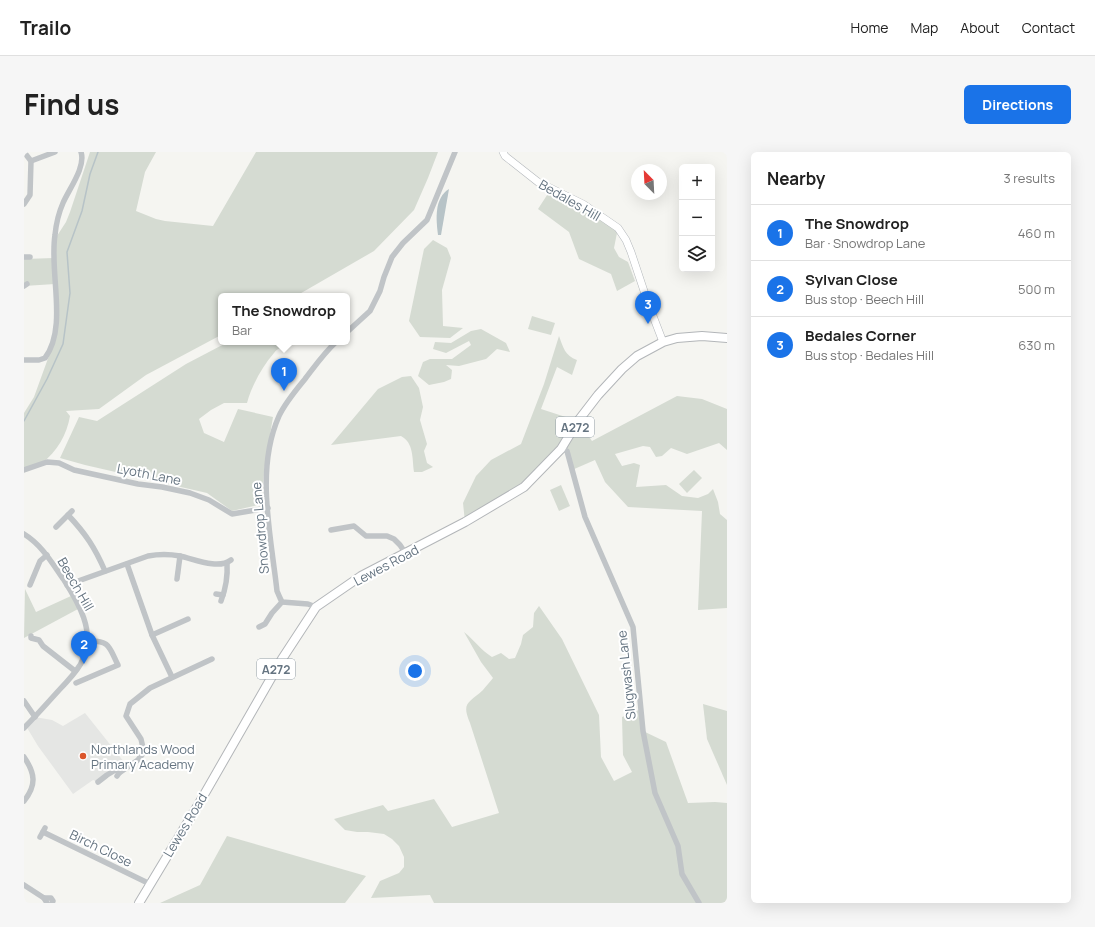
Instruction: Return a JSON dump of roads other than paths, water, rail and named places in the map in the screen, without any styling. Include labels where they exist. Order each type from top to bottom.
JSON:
[{"type":"highway","name":"Lewes Road","points":[[139,903],[278,666],[316,607],[361,576],[406,554],[465,522],[524,487],[561,449],[578,421],[598,396],[622,369],[637,356],[663,342],[686,336],[727,338]]},
{"type":"main road","name":"Bedales Hill","points":[[503,152],[505,156],[538,182],[583,204],[618,228],[626,240],[631,252],[663,342]]},
{"type":"street","points":[[24,152],[31,161],[27,194],[24,204]]},
{"type":"street","points":[[31,161],[55,152]]},
{"type":"street","points":[[24,360],[39,360],[44,358],[54,342],[56,328],[53,250],[55,230],[63,203],[75,181],[83,157],[81,152]]},
{"type":"street","points":[[350,329],[370,312],[380,291],[392,258],[403,243],[427,220],[455,152]]},
{"type":"street","name":"Snowdrop Lane","points":[[282,602],[277,591],[266,490],[267,461],[279,416],[297,389],[325,352],[333,345]]},
{"type":"street","name":"Slugwash Lane","points":[[561,449],[567,451],[585,517],[633,627],[643,731],[655,793],[678,846],[682,874],[699,903]]},
{"type":"street","name":"Lyoth Lane","points":[[24,470],[47,462],[59,463],[74,470],[138,484],[162,486],[190,494],[209,500],[232,514],[268,508]]},
{"type":"street","points":[[56,527],[70,513],[96,550],[105,571]]},
{"type":"street","points":[[331,530],[354,526],[366,536],[387,536],[394,539],[406,554]]},
{"type":"street","name":"Beech Hill","points":[[24,534],[34,540],[47,555],[67,584],[81,611],[86,625],[88,641],[83,659],[75,671],[24,728]]},
{"type":"street","points":[[67,584],[148,556],[162,554],[180,556],[206,563],[229,562],[226,589],[222,598],[216,594]]},
{"type":"street","points":[[30,585],[40,561],[47,555]]},
{"type":"street","points":[[176,576],[180,556]]},
{"type":"street","points":[[127,564],[152,635],[172,677]]},
{"type":"street","points":[[259,628],[265,624],[282,602],[308,604],[316,607]]},
{"type":"street","points":[[152,635],[188,619]]},
{"type":"street","points":[[32,636],[31,638],[40,639],[43,646],[75,671]]},
{"type":"street","points":[[76,683],[118,665],[110,647],[105,642],[97,640],[88,641]]},
{"type":"street","points":[[98,782],[117,769],[118,774],[138,760],[144,752],[141,739],[126,716],[130,704],[150,688],[208,662]]},
{"type":"street","points":[[24,701],[35,717]]},
{"type":"street","points":[[24,757],[33,778],[31,792],[24,800]]},
{"type":"street","name":"Birch Close","points":[[43,833],[150,884]]},
{"type":"street","points":[[24,885],[45,901],[51,898],[52,903]]},
{"type":"waterway","points":[[24,421],[47,379],[63,344],[70,293],[67,252],[82,211],[90,174],[98,152]]},
{"type":"place","name":"Bedales Corner","points":[[648,324]]},
{"type":"place","name":"The Snowdrop","points":[[284,391]]},
{"type":"place","name":"Sylvan Close","points":[[84,664]]},
{"type":"place","name":"Northlands Wood Primary Academy","points":[[83,756]]}]
